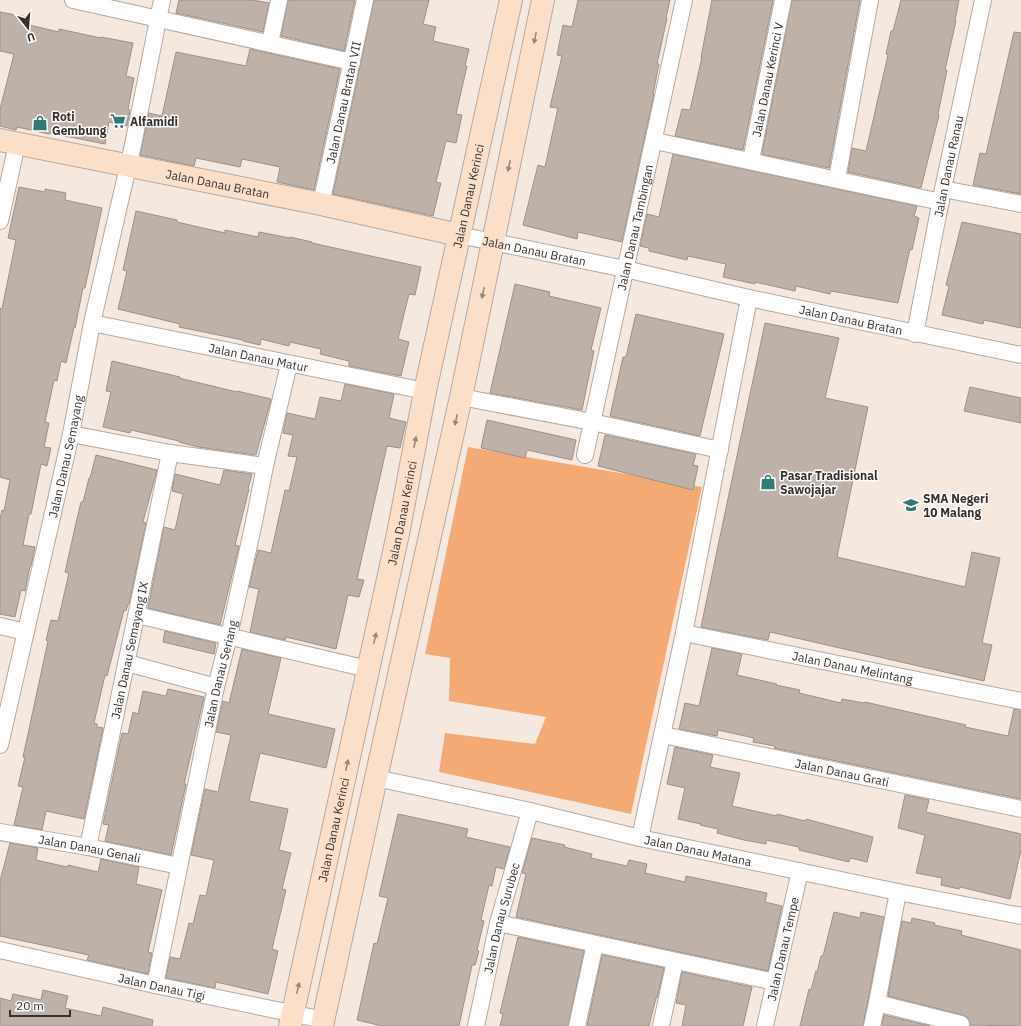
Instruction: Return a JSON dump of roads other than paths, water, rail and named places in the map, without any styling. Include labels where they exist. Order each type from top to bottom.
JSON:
[{"type":"street","points":[[73,0],[352,62]]},
{"type":"street","name":"Jalan Danau Semayang","points":[[0,745],[2,728],[26,632],[71,434],[92,323],[128,166],[162,0]]},
{"type":"street","points":[[270,43],[279,0]]},
{"type":"street","name":"Jalan Danau Bratan VII","points":[[321,204],[365,0]]},
{"type":"street","name":"Jalan Danau Kerinci","points":[[291,1020],[399,529],[425,391],[511,0]]},
{"type":"street","points":[[323,1023],[461,398],[543,0]]},
{"type":"street","name":"Jalan Danau Tambingan","points":[[585,455],[625,269],[655,141],[684,0]]},
{"type":"street","name":"Jalan Danau Kerinci V","points":[[751,160],[783,0]]},
{"type":"street","points":[[837,179],[870,0]]},
{"type":"street","name":"Jalan Danau Ranau","points":[[916,334],[942,195],[983,0]]},
{"type":"street","points":[[655,141],[837,179],[942,195],[1021,204]]},
{"type":"street","points":[[0,221],[9,142]]},
{"type":"street","name":"Jalan Danau Bratan","points":[[9,142],[321,204],[1021,356]]},
{"type":"street","points":[[640,838],[684,633],[749,298]]},
{"type":"street","name":"Jalan Danau Matur","points":[[92,323],[425,391]]},
{"type":"street","name":"Jalan Danau Seriang","points":[[155,985],[216,687],[229,636],[265,466],[289,364]]},
{"type":"street","points":[[461,398],[592,422],[720,450]]},
{"type":"street","points":[[71,434],[170,453],[265,466]]},
{"type":"street","name":"Jalan Danau Semayang IX","points":[[88,847],[170,453]]},
{"type":"street","points":[[399,529],[430,537]]},
{"type":"street","points":[[137,615],[368,669]]},
{"type":"street","points":[[0,626],[26,632]]},
{"type":"street","name":"Jalan Danau Melintang","points":[[684,633],[1021,701]]},
{"type":"street","points":[[127,663],[216,687]]},
{"type":"street","name":"Jalan Danau Grati","points":[[662,735],[1021,808]]},
{"type":"street","name":"Jalan Danau Matana","points":[[376,778],[530,811],[640,838],[1021,916]]},
{"type":"street","name":"Jalan Danau Surubec","points":[[476,1026],[498,923],[530,811]]},
{"type":"street","name":"Jalan Danau Genali","points":[[0,832],[88,847],[179,866]]},
{"type":"street","name":"Jalan Danau Tempe","points":[[765,1026],[800,871]]},
{"type":"street","points":[[872,1026],[898,892]]},
{"type":"street","points":[[498,923],[775,982]]},
{"type":"street","points":[[577,1026],[595,944]]},
{"type":"street","name":"Jalan Danau Tigi","points":[[0,950],[155,985],[291,1020],[323,1023]]},
{"type":"street","points":[[661,1026],[675,961]]},
{"type":"street","points":[[877,1003],[963,1025]]},
{"type":"place","name":"Alfamidi","points":[[118,121]]},
{"type":"place","name":"Roti Gembung","points":[[40,123]]},
{"type":"place","name":"Pasar Tradisional Sawojajar","points":[[768,482]]},
{"type":"place","name":"SMA Negeri 10 Malang","points":[[911,505]]}]
